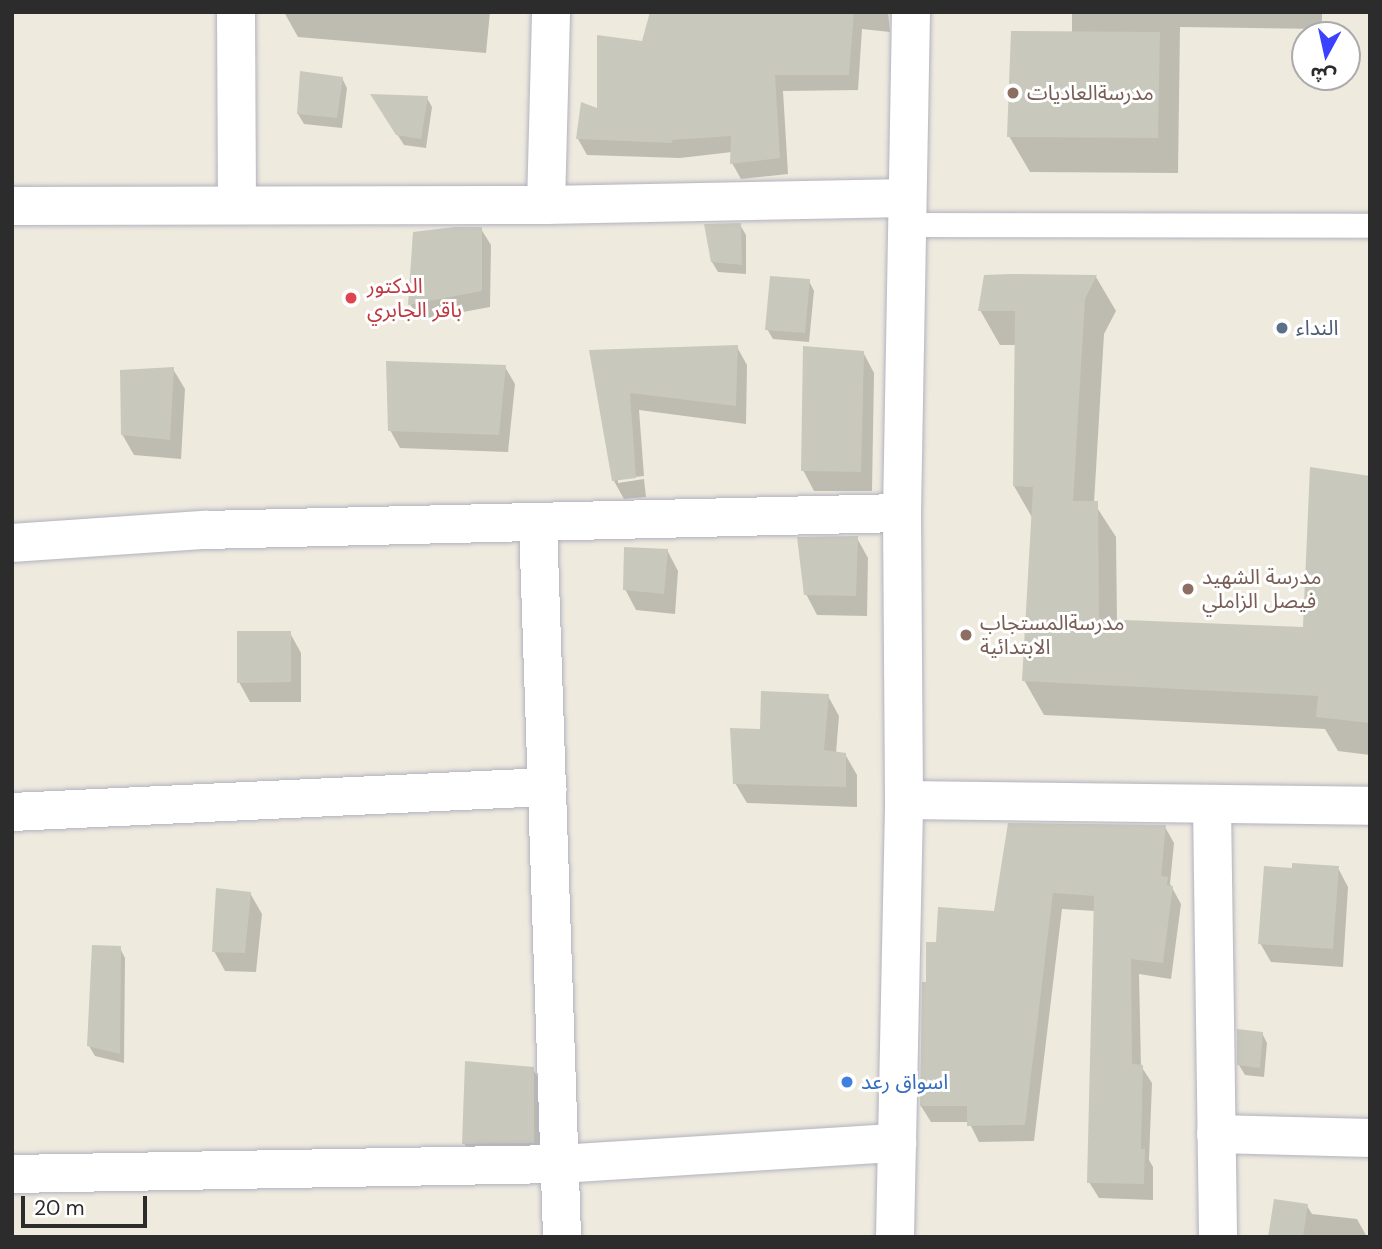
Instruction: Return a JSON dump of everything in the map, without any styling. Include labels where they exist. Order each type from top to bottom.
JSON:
[{"type":"street","points":[[236,12],[237,205]]},
{"type":"street","points":[[547,205],[551,12]]},
{"type":"street","points":[[895,1237],[904,800],[902,513],[911,12]]},
{"type":"street","points":[[12,206],[547,205],[907,211]]},
{"type":"street","points":[[12,543],[205,530],[902,513]]},
{"type":"street","points":[[538,523],[562,1237]]},
{"type":"street","points":[[12,812],[547,787]]},
{"type":"street","points":[[904,800],[1370,806]]},
{"type":"street","points":[[1212,805],[1218,1237]]},
{"type":"street","points":[[1216,1134],[1370,1138]]},
{"type":"street","points":[[12,1174],[559,1164],[897,1143]]},
{"type":"lane","points":[[907,211],[1370,226]]},
{"type":"building","points":[[650,12],[854,12],[849,75],[775,75],[780,158],[730,164],[731,136],[672,140],[672,143],[576,139],[581,102],[597,108],[597,35],[642,41]]},
{"type":"building","points":[[1011,31],[1160,32],[1158,138],[1007,137]]},
{"type":"building","points":[[300,71],[343,77],[337,118],[297,114]]},
{"type":"building","points":[[370,94],[428,96],[421,139],[396,135]]},
{"type":"building","points":[[741,223],[742,265],[711,262],[704,224]]},
{"type":"building","points":[[482,227],[482,291],[408,305],[413,232]]},
{"type":"building","points":[[984,275],[1097,275],[1085,299],[1073,501],[1098,501],[1099,619],[1303,627],[1310,467],[1370,476],[1370,723],[1316,717],[1318,696],[1022,681],[1033,487],[1013,486],[1015,311],[978,311]]},
{"type":"building","points":[[770,276],[810,279],[805,333],[765,330]]},
{"type":"building","points":[[738,345],[736,406],[630,393],[636,478],[612,481],[589,350]]},
{"type":"building","points":[[803,346],[864,351],[861,472],[801,471]]},
{"type":"building","points":[[386,361],[506,365],[499,435],[388,431]]},
{"type":"building","points":[[174,367],[170,440],[121,435],[120,370]]},
{"type":"building","points":[[858,536],[856,596],[804,595],[797,537]]},
{"type":"building","points":[[624,547],[668,549],[664,594],[623,590]]},
{"type":"building","points":[[237,631],[291,631],[291,682],[237,683]]},
{"type":"building","points":[[761,691],[829,694],[824,750],[846,753],[846,787],[733,784],[730,728],[760,729]]},
{"type":"building","points":[[1008,823],[1166,825],[1161,876],[1168,877],[1167,885],[1173,886],[1163,963],[1131,959],[1132,1064],[1143,1065],[1141,1149],[1145,1149],[1144,1184],[1087,1183],[1094,896],[1053,893],[1025,1125],[967,1126],[967,1106],[920,1106],[922,982],[926,982],[926,942],[936,942],[938,907],[994,911]]},
{"type":"building","points":[[1292,863],[1339,866],[1333,949],[1258,944],[1264,866],[1292,868]]},
{"type":"building","points":[[216,888],[251,892],[245,953],[212,952]]},
{"type":"building","points":[[92,945],[121,946],[120,1054],[87,1046]]},
{"type":"building","points":[[1237,1029],[1263,1032],[1260,1068],[1237,1065]]},
{"type":"building","points":[[465,1061],[534,1067],[534,1143],[462,1144]]},
{"type":"building","points":[[1274,1199],[1308,1204],[1303,1237],[1268,1237]]},
{"type":"place","name":"مدرسةالعاديات","points":[[1013,93]]},
{"type":"place","name":"الدكتور باقر الجابري","points":[[351,298]]},
{"type":"place","name":"النداء","points":[[1282,328]]},
{"type":"place","name":"مدرسة الشهيد فيصل الزاملي","points":[[1188,589]]},
{"type":"place","name":"مدرسةالمستجاب الابتدائية","points":[[966,635]]},
{"type":"place","name":"اسواق رعد","points":[[847,1082]]}]
